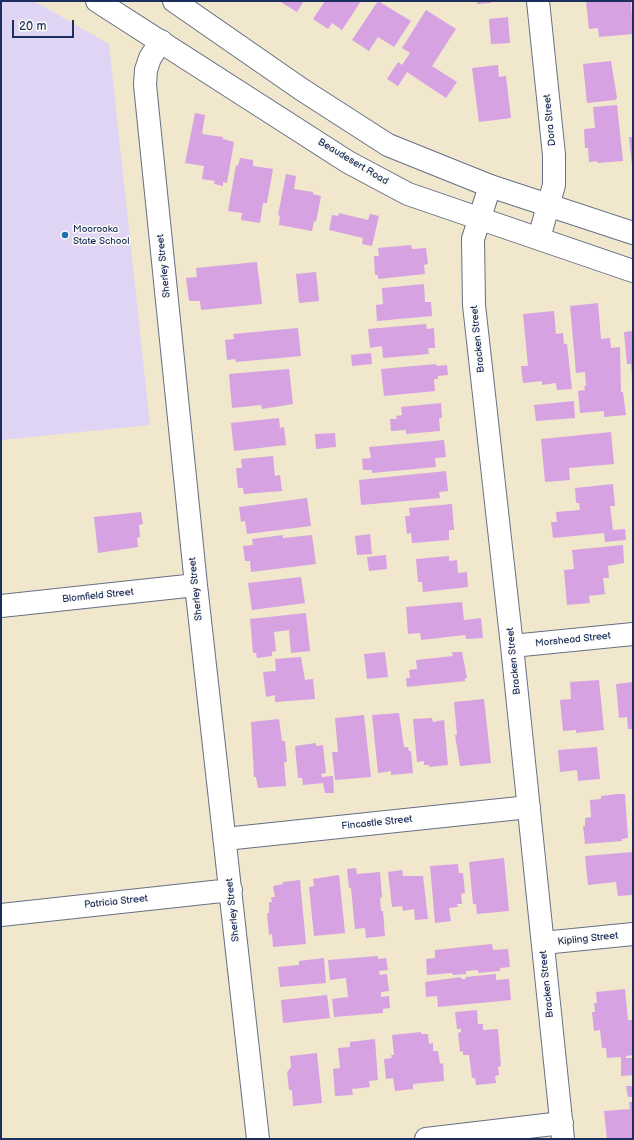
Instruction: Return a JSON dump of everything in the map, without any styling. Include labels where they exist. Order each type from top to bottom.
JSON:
[{"type":"main road","name":"Beaudesert Road","points":[[97,1],[348,162],[408,194],[633,271]]},
{"type":"main road","points":[[174,1],[301,89],[388,145],[490,186],[549,204],[633,233]]},
{"type":"main road","name":"Dora Street","points":[[538,1],[554,155],[554,185],[539,238]]},
{"type":"main road","name":"Sherley Street","points":[[161,41],[150,58],[146,70],[145,85],[196,586],[258,1139]]},
{"type":"main road","name":"Bracken Street","points":[[490,186],[478,219],[473,239],[474,305],[512,646],[562,1131]]},
{"type":"main road","name":"Blomfield Street","points":[[1,606],[196,586]]},
{"type":"main road","name":"Morshead Street","points":[[512,646],[633,634]]},
{"type":"main road","name":"Fincastle Street","points":[[225,839],[529,807]]},
{"type":"main road","name":"Patricia Street","points":[[1,915],[231,890]]},
{"type":"main road","name":"Kipling Street","points":[[543,943],[633,934]]},
{"type":"main road","points":[[426,1139],[562,1131]]},
{"type":"shaded area","name":"Moorooka State School","points":[[1,1],[34,1],[109,44],[150,425],[1,440]]},
{"type":"building","points":[[279,1],[304,1],[297,12]]},
{"type":"building","points":[[325,1],[361,1],[342,30],[332,23],[328,29],[313,19]]},
{"type":"building","points":[[378,1],[411,21],[394,47],[378,37],[369,51],[352,40]]},
{"type":"building","points":[[477,1],[491,1],[491,3],[477,4]]},
{"type":"building","points":[[586,1],[631,1],[633,34],[599,37],[598,28],[589,29]]},
{"type":"building","points":[[426,10],[456,29],[432,66],[457,82],[446,98],[407,72],[398,86],[387,79],[398,62],[402,65],[410,53],[402,48]]},
{"type":"building","points":[[508,17],[510,43],[491,44],[489,19]]},
{"type":"building","points":[[611,61],[617,98],[615,100],[587,103],[583,64]]},
{"type":"building","points":[[498,65],[499,77],[506,76],[511,118],[479,122],[472,68]]},
{"type":"building","points":[[617,105],[623,161],[597,163],[597,161],[589,162],[588,148],[585,148],[584,129],[595,128],[593,107]]},
{"type":"building","points":[[195,113],[205,115],[202,134],[223,137],[223,139],[234,142],[227,183],[223,182],[223,186],[214,184],[215,181],[202,179],[204,166],[185,163]]},
{"type":"building","points":[[629,137],[633,137],[633,166],[632,166]]},
{"type":"building","points":[[240,158],[253,160],[253,166],[273,169],[267,203],[263,203],[260,223],[241,220],[242,213],[228,211],[236,165],[238,166]]},
{"type":"building","points":[[286,174],[296,176],[294,189],[313,192],[313,194],[321,196],[316,222],[314,221],[312,231],[279,225],[280,216],[278,215]]},
{"type":"building","points":[[339,213],[368,220],[370,214],[379,216],[372,246],[362,244],[363,238],[329,230],[332,215],[338,216]]},
{"type":"building","points":[[411,245],[412,249],[426,248],[428,264],[424,265],[425,274],[378,279],[378,275],[375,275],[374,256],[379,256],[378,248]]},
{"type":"building","points":[[257,262],[262,304],[201,310],[200,301],[189,301],[186,278],[197,277],[196,268]]},
{"type":"building","points":[[316,272],[319,301],[299,303],[296,274]]},
{"type":"building","points":[[424,284],[425,302],[431,302],[432,316],[377,321],[376,305],[383,304],[382,288]]},
{"type":"building","points":[[598,303],[601,339],[610,338],[611,348],[620,347],[621,392],[623,392],[626,415],[604,417],[604,411],[580,413],[578,391],[585,390],[585,372],[576,373],[570,306]]},
{"type":"building","points":[[554,311],[556,334],[563,333],[564,344],[567,344],[572,389],[557,390],[556,383],[542,385],[542,381],[523,383],[521,366],[528,366],[523,314]]},
{"type":"building","points":[[426,324],[427,329],[434,328],[435,348],[428,348],[429,354],[383,358],[382,346],[370,348],[368,329]]},
{"type":"building","points":[[298,328],[301,356],[236,362],[235,359],[227,360],[225,340],[234,339],[233,334]]},
{"type":"building","points":[[633,331],[632,377],[631,364],[627,364],[624,332]]},
{"type":"building","points":[[371,353],[372,364],[352,366],[351,355]]},
{"type":"building","points":[[436,364],[437,366],[447,365],[448,375],[438,376],[438,379],[434,379],[435,391],[384,396],[381,369]]},
{"type":"building","points":[[289,369],[293,404],[262,409],[261,405],[232,408],[229,374]]},
{"type":"building","points":[[574,401],[575,418],[536,421],[534,405]]},
{"type":"building","points":[[441,403],[442,418],[439,418],[440,431],[406,434],[406,430],[391,431],[390,419],[397,419],[396,416],[402,415],[401,407]]},
{"type":"building","points":[[279,418],[280,428],[284,427],[286,445],[234,451],[231,423]]},
{"type":"building","points":[[611,432],[614,464],[569,468],[570,480],[545,482],[541,439]]},
{"type":"building","points":[[335,433],[336,447],[316,449],[315,434]]},
{"type":"building","points":[[444,440],[446,457],[435,458],[436,467],[372,473],[372,470],[363,470],[362,459],[371,458],[369,447]]},
{"type":"building","points":[[273,456],[275,476],[280,475],[282,491],[244,494],[243,488],[238,488],[236,468],[242,468],[241,459]]},
{"type":"building","points":[[446,471],[448,491],[439,492],[440,498],[361,505],[359,480]]},
{"type":"building","points":[[613,484],[615,506],[610,506],[613,530],[625,529],[626,540],[605,542],[604,533],[553,538],[551,522],[557,522],[556,512],[580,510],[579,503],[576,503],[575,488]]},
{"type":"building","points":[[307,498],[311,526],[247,534],[245,521],[241,522],[239,507]]},
{"type":"building","points":[[452,504],[454,530],[449,530],[449,540],[412,543],[411,533],[407,534],[405,516],[410,516],[409,508]]},
{"type":"building","points":[[141,512],[143,524],[139,525],[140,537],[137,538],[138,547],[98,553],[94,517]]},
{"type":"building","points":[[370,534],[372,554],[357,555],[355,536]]},
{"type":"building","points":[[283,535],[283,538],[312,535],[316,564],[251,572],[250,561],[245,561],[243,546],[253,545],[252,539]]},
{"type":"building","points":[[623,545],[624,563],[608,566],[609,578],[603,578],[605,594],[589,596],[590,603],[567,605],[564,570],[574,569],[572,550]]},
{"type":"building","points":[[386,555],[387,569],[369,571],[367,557]]},
{"type":"building","points":[[449,556],[449,561],[457,560],[458,573],[467,572],[468,587],[423,592],[422,582],[418,582],[416,559]]},
{"type":"building","points":[[301,577],[305,603],[252,610],[248,583]]},
{"type":"building","points":[[462,602],[464,620],[481,618],[483,638],[466,639],[465,635],[421,640],[420,633],[408,634],[406,607]]},
{"type":"building","points":[[306,613],[310,651],[291,653],[289,630],[274,632],[276,651],[272,652],[272,656],[257,658],[256,653],[253,653],[250,619]]},
{"type":"building","points":[[385,652],[388,677],[367,679],[364,654]]},
{"type":"building","points":[[452,652],[462,652],[467,678],[465,678],[465,681],[407,687],[406,678],[410,678],[409,670],[417,669],[416,660],[453,656]]},
{"type":"building","points":[[301,657],[305,680],[313,679],[315,699],[275,702],[275,695],[266,697],[263,672],[276,671],[275,659]]},
{"type":"building","points":[[599,680],[604,730],[576,733],[576,730],[563,731],[560,700],[571,699],[570,682]]},
{"type":"building","points":[[633,682],[633,729],[628,729],[627,717],[619,718],[616,684]]},
{"type":"building","points":[[484,699],[491,763],[460,766],[455,735],[457,735],[454,702]]},
{"type":"building","points":[[399,713],[404,747],[408,747],[409,751],[411,751],[413,773],[391,775],[391,771],[378,773],[372,715]]},
{"type":"building","points":[[364,715],[371,777],[335,780],[332,752],[338,752],[335,718]]},
{"type":"building","points":[[432,718],[433,722],[444,720],[448,765],[429,767],[429,765],[424,765],[424,761],[417,762],[413,719]]},
{"type":"building","points":[[279,719],[282,741],[285,741],[287,762],[284,762],[286,786],[258,788],[256,777],[254,777],[251,722]]},
{"type":"building","points":[[316,743],[316,746],[323,745],[326,773],[321,774],[322,777],[333,776],[334,793],[325,793],[323,783],[303,785],[302,778],[298,778],[295,746]]},
{"type":"building","points":[[597,747],[600,779],[578,781],[577,770],[560,772],[558,750]]},
{"type":"building","points":[[625,794],[628,838],[622,839],[622,841],[585,844],[583,826],[585,826],[585,818],[591,817],[590,800],[601,799],[601,796]]},
{"type":"building","points":[[633,852],[633,895],[618,896],[616,882],[588,885],[585,856]]},
{"type":"building","points":[[504,858],[509,911],[477,914],[476,904],[473,904],[469,862]]},
{"type":"building","points":[[458,864],[459,873],[463,873],[465,893],[461,894],[462,904],[457,904],[458,907],[449,908],[451,921],[435,923],[430,866]]},
{"type":"building","points":[[356,868],[357,874],[380,872],[382,897],[380,898],[381,911],[383,911],[385,936],[366,938],[365,928],[355,929],[351,888],[349,888],[347,869]]},
{"type":"building","points":[[402,870],[403,876],[423,876],[428,919],[415,920],[414,909],[403,911],[402,906],[392,907],[388,872]]},
{"type":"building","points":[[339,875],[345,933],[314,936],[309,887],[314,886],[313,879]]},
{"type":"building","points":[[300,880],[306,944],[273,947],[272,934],[269,935],[267,913],[269,913],[269,902],[272,902],[271,897],[275,897],[273,886],[283,884],[283,882]]},
{"type":"building","points":[[492,944],[493,950],[508,949],[510,967],[500,968],[500,971],[478,973],[478,970],[466,971],[466,974],[453,975],[452,973],[427,975],[426,959],[435,958],[435,950]]},
{"type":"building","points":[[378,956],[378,959],[386,958],[388,970],[379,971],[380,975],[387,974],[389,991],[381,992],[381,997],[389,996],[390,1008],[383,1009],[383,1013],[334,1017],[332,999],[348,997],[346,978],[330,980],[328,960]]},
{"type":"building","points":[[324,958],[326,983],[280,987],[278,967],[299,965],[299,961]]},
{"type":"building","points":[[496,974],[496,980],[509,979],[511,1000],[438,1007],[437,996],[426,997],[425,982],[461,977],[461,979],[466,979],[465,977]]},
{"type":"building","points":[[625,989],[628,1020],[633,1020],[633,1055],[626,1056],[626,1058],[633,1058],[633,1075],[621,1076],[621,1057],[607,1058],[606,1048],[602,1048],[600,1030],[594,1031],[592,1012],[595,1012],[594,1003],[597,1003],[596,992]]},
{"type":"building","points":[[327,995],[330,1018],[283,1023],[281,1000]]},
{"type":"building","points":[[477,1010],[478,1024],[483,1024],[483,1030],[498,1029],[501,1066],[498,1067],[499,1075],[495,1076],[496,1083],[476,1085],[475,1078],[472,1078],[469,1055],[463,1055],[463,1051],[460,1052],[458,1033],[461,1032],[461,1029],[457,1029],[455,1012]]},
{"type":"building","points":[[421,1032],[421,1034],[428,1034],[429,1044],[433,1043],[433,1051],[438,1051],[440,1064],[443,1063],[444,1081],[413,1084],[413,1089],[395,1091],[393,1078],[386,1079],[384,1059],[392,1058],[391,1055],[394,1055],[392,1035]]},
{"type":"building","points":[[375,1039],[378,1080],[369,1081],[370,1087],[352,1089],[353,1095],[335,1096],[333,1069],[340,1068],[338,1048],[350,1047],[350,1042]]},
{"type":"building","points":[[317,1053],[322,1103],[293,1106],[292,1090],[289,1090],[287,1072],[291,1067],[290,1056]]},
{"type":"building","points":[[626,1086],[633,1086],[633,1097],[628,1097]]},
{"type":"building","points":[[629,1102],[633,1102],[633,1139],[607,1139],[604,1111],[630,1109]]},
{"type":"place","name":"Moorooka State School","points":[[65,235]]}]
